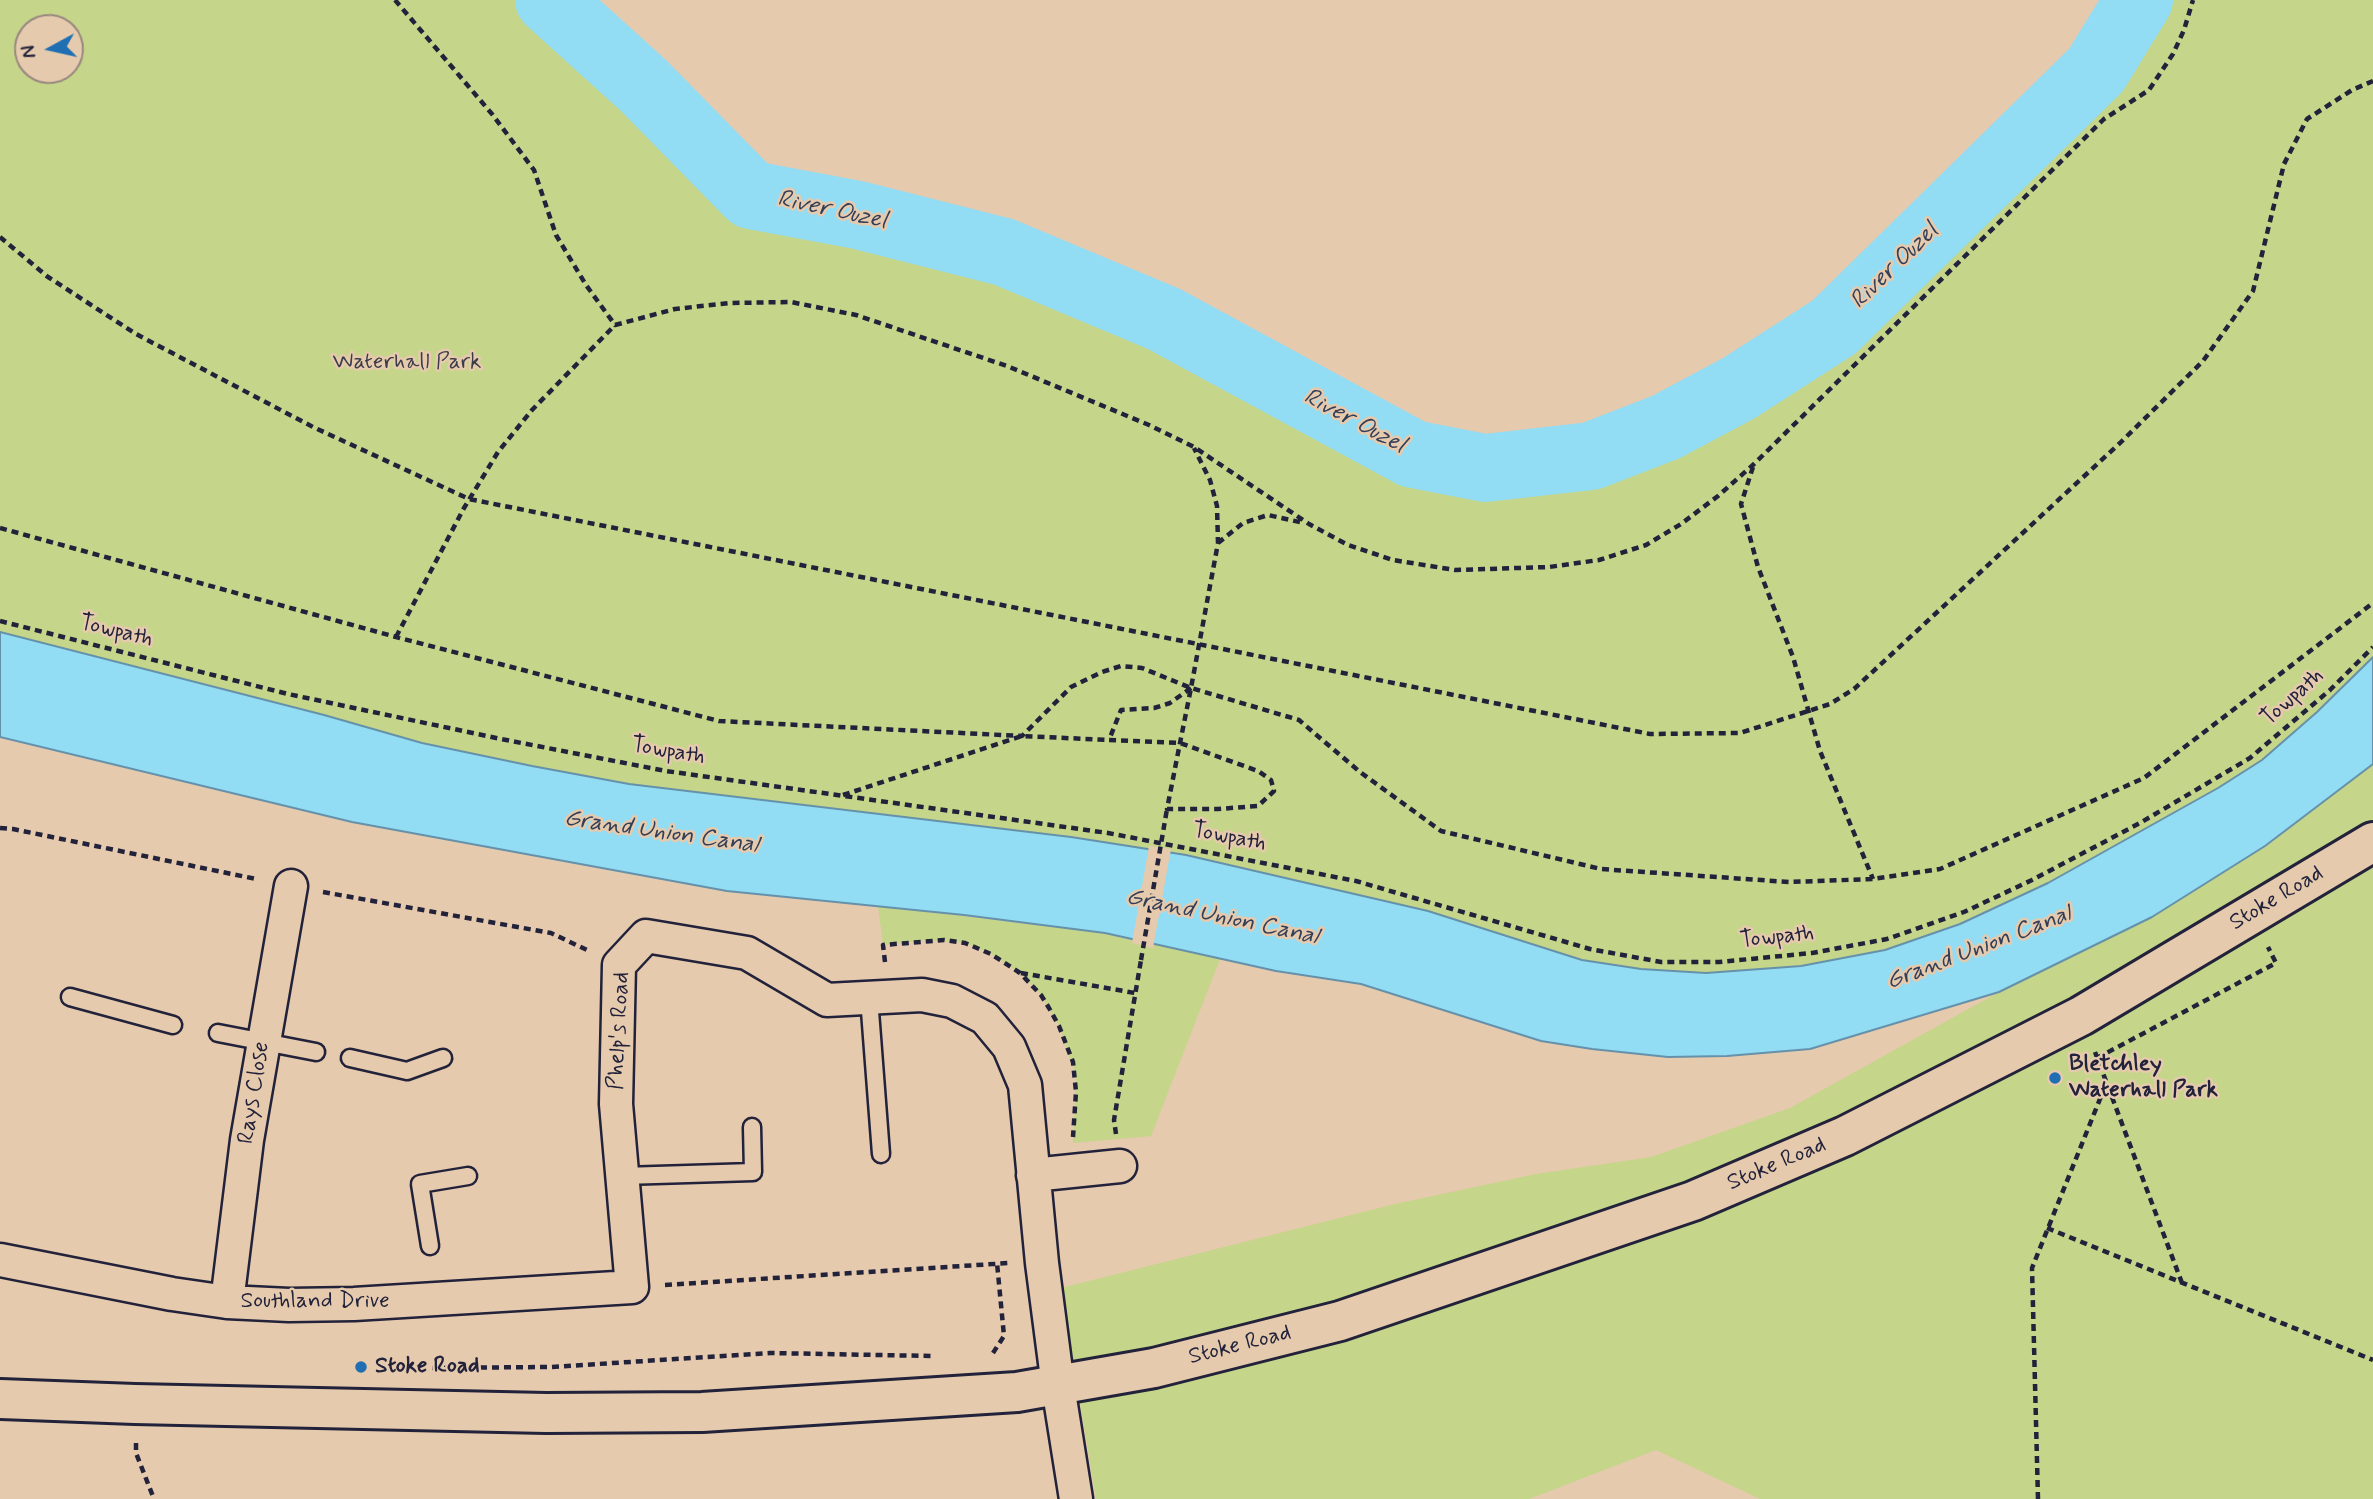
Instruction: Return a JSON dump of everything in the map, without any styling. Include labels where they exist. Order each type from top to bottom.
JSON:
[{"type":"street","name":"Stoke Road","points":[[0,1399],[546,1413],[702,1412],[979,1395],[1058,1386],[1154,1368],[1340,1321],[1693,1201],[1844,1136],[2081,1016],[2373,842]]},
{"type":"street","name":"Rays Close","points":[[226,1302],[247,1140],[291,886]]},
{"type":"street","name":"Phelp's Road","points":[[632,1287],[616,1104],[620,965],[646,936],[747,953],[827,1000],[922,995],[936,997],[971,1010],[985,1018],[997,1030],[1009,1047],[1025,1084],[1042,1263],[1076,1499]]},
{"type":"street","points":[[1032,1175],[1120,1166]]},
{"type":"street","name":"Southland Drive","points":[[0,1260],[113,1284],[226,1302],[289,1305],[354,1304],[436,1291],[632,1287]]},
{"type":"lane","points":[[70,997],[173,1025]]},
{"type":"lane","points":[[869,998],[881,1154]]},
{"type":"lane","points":[[218,1033],[316,1052]]},
{"type":"lane","points":[[350,1058],[407,1071],[443,1058]]},
{"type":"lane","points":[[623,1176],[753,1172],[752,1126]]},
{"type":"lane","points":[[430,1246],[420,1184],[468,1176]]},
{"type":"path","points":[[395,0],[492,114],[534,170],[556,235],[586,285],[615,325]]},
{"type":"path","points":[[396,637],[469,499],[498,452],[532,410],[615,325],[675,309],[729,303],[791,302],[856,315],[1007,366],[1149,425],[1194,447],[1308,524],[1348,545],[1393,560],[1455,570],[1549,567],[1599,559],[1646,545],[1681,524],[1754,464],[2104,119],[2149,90],[2173,54],[2193,0]]},
{"type":"path","points":[[0,237],[48,277],[136,334],[313,428],[469,499],[1650,734],[1740,733],[1830,704],[1854,689],[2023,534],[2203,360],[2253,291],[2284,164],[2306,119],[2352,90],[2373,82]]},
{"type":"path","points":[[1120,1166],[1114,1121],[1167,809],[1218,543],[1217,506],[1210,480],[1194,447]]},
{"type":"path","points":[[1754,464],[1741,504],[1758,567],[1793,657],[1820,751],[1873,879]]},
{"type":"path","points":[[1218,543],[1243,523],[1268,515],[1308,524]]},
{"type":"path","points":[[0,528],[396,637],[719,721],[1180,743],[1258,771],[1270,780],[1274,791],[1258,806],[1167,809]]},
{"type":"path","points":[[841,796],[1022,736],[1071,687],[1121,666],[1142,668],[1191,688],[1299,720],[1360,772],[1441,831],[1601,869],[1789,882],[1873,879],[1940,869],[2144,778],[2373,603]]},
{"type":"path","name":"Towpath","points":[[0,621],[288,694],[666,771],[1108,833],[1356,881],[1590,949],[1661,962],[1719,962],[1812,953],[1887,939],[1964,912],[2032,880],[2140,823],[2250,758],[2330,691],[2373,647]]},
{"type":"path","points":[[1109,740],[1121,710],[1170,703],[1191,688]]},
{"type":"path","points":[[2097,1058],[2276,963],[2252,914]]},
{"type":"path","points":[[1020,973],[1135,993]]},
{"type":"path","points":[[2081,1016],[2183,1283]]},
{"type":"path","points":[[2038,1499],[2032,1268],[2106,1084]]},
{"type":"path","points":[[2047,1228],[2373,1360]]},
{"type":"path","points":[[985,1354],[995,1353],[1004,1336],[997,1263]]},
{"type":"path","points":[[632,1287],[997,1263],[1042,1263]]},
{"type":"path","points":[[413,1368],[551,1367],[770,1353],[934,1356]]},
{"type":"path","points":[[135,1404],[136,1453],[153,1499]]},
{"type":"green space","name":"Waterhall Park","points":[[0,0],[549,0],[643,85],[751,195],[858,215],[1004,252],[1164,319],[1413,454],[1485,468],[1591,456],[1666,427],[1739,388],[1834,327],[2096,70],[2139,0],[2373,0],[2373,657],[2317,712],[2262,760],[2218,788],[2048,883],[1960,924],[1885,950],[1801,966],[1706,973],[1641,969],[1582,960],[1428,911],[1186,855],[1071,837],[629,784],[422,743],[324,715],[0,632]]},
{"type":"green space","points":[[2373,764],[2373,1499],[1760,1499],[1656,1450],[1529,1499],[1096,1499],[1061,1288],[1395,1204],[1536,1174],[1651,1157],[1790,1108],[1999,992],[2152,917],[2265,846]]},
{"type":"green space","points":[[878,906],[1105,933],[1220,959],[1151,1136],[1073,1143],[1076,1076],[1059,1026],[1041,995],[1020,973],[991,954],[965,943],[926,940],[883,945]]},
{"type":"water","name":"Grand Union Canal","points":[[0,632],[324,715],[422,743],[532,766],[629,784],[1071,837],[1186,855],[1428,911],[1582,960],[1641,969],[1706,973],[1801,966],[1885,950],[1960,924],[2048,883],[2218,788],[2262,760],[2317,712],[2373,657],[2373,764],[2265,846],[2152,917],[1999,992],[1810,1049],[1727,1056],[1668,1057],[1541,1041],[1361,984],[1276,971],[1105,933],[964,915],[727,891],[352,822],[0,737]]},
{"type":"pier","points":[[1149,846],[1171,849],[1153,948],[1132,943]]},
{"type":"waterway","name":"River Ouzel","points":[[549,0],[643,85],[751,195],[858,215],[1004,252],[1164,319],[1413,454],[1485,468],[1591,456],[1666,427],[1739,388],[1834,327],[2096,70],[2139,0]]},
{"type":"place","name":"Bletchley Waterhall Park","points":[[2055,1078]]},
{"type":"place","name":"Stoke Road","points":[[361,1367]]}]
